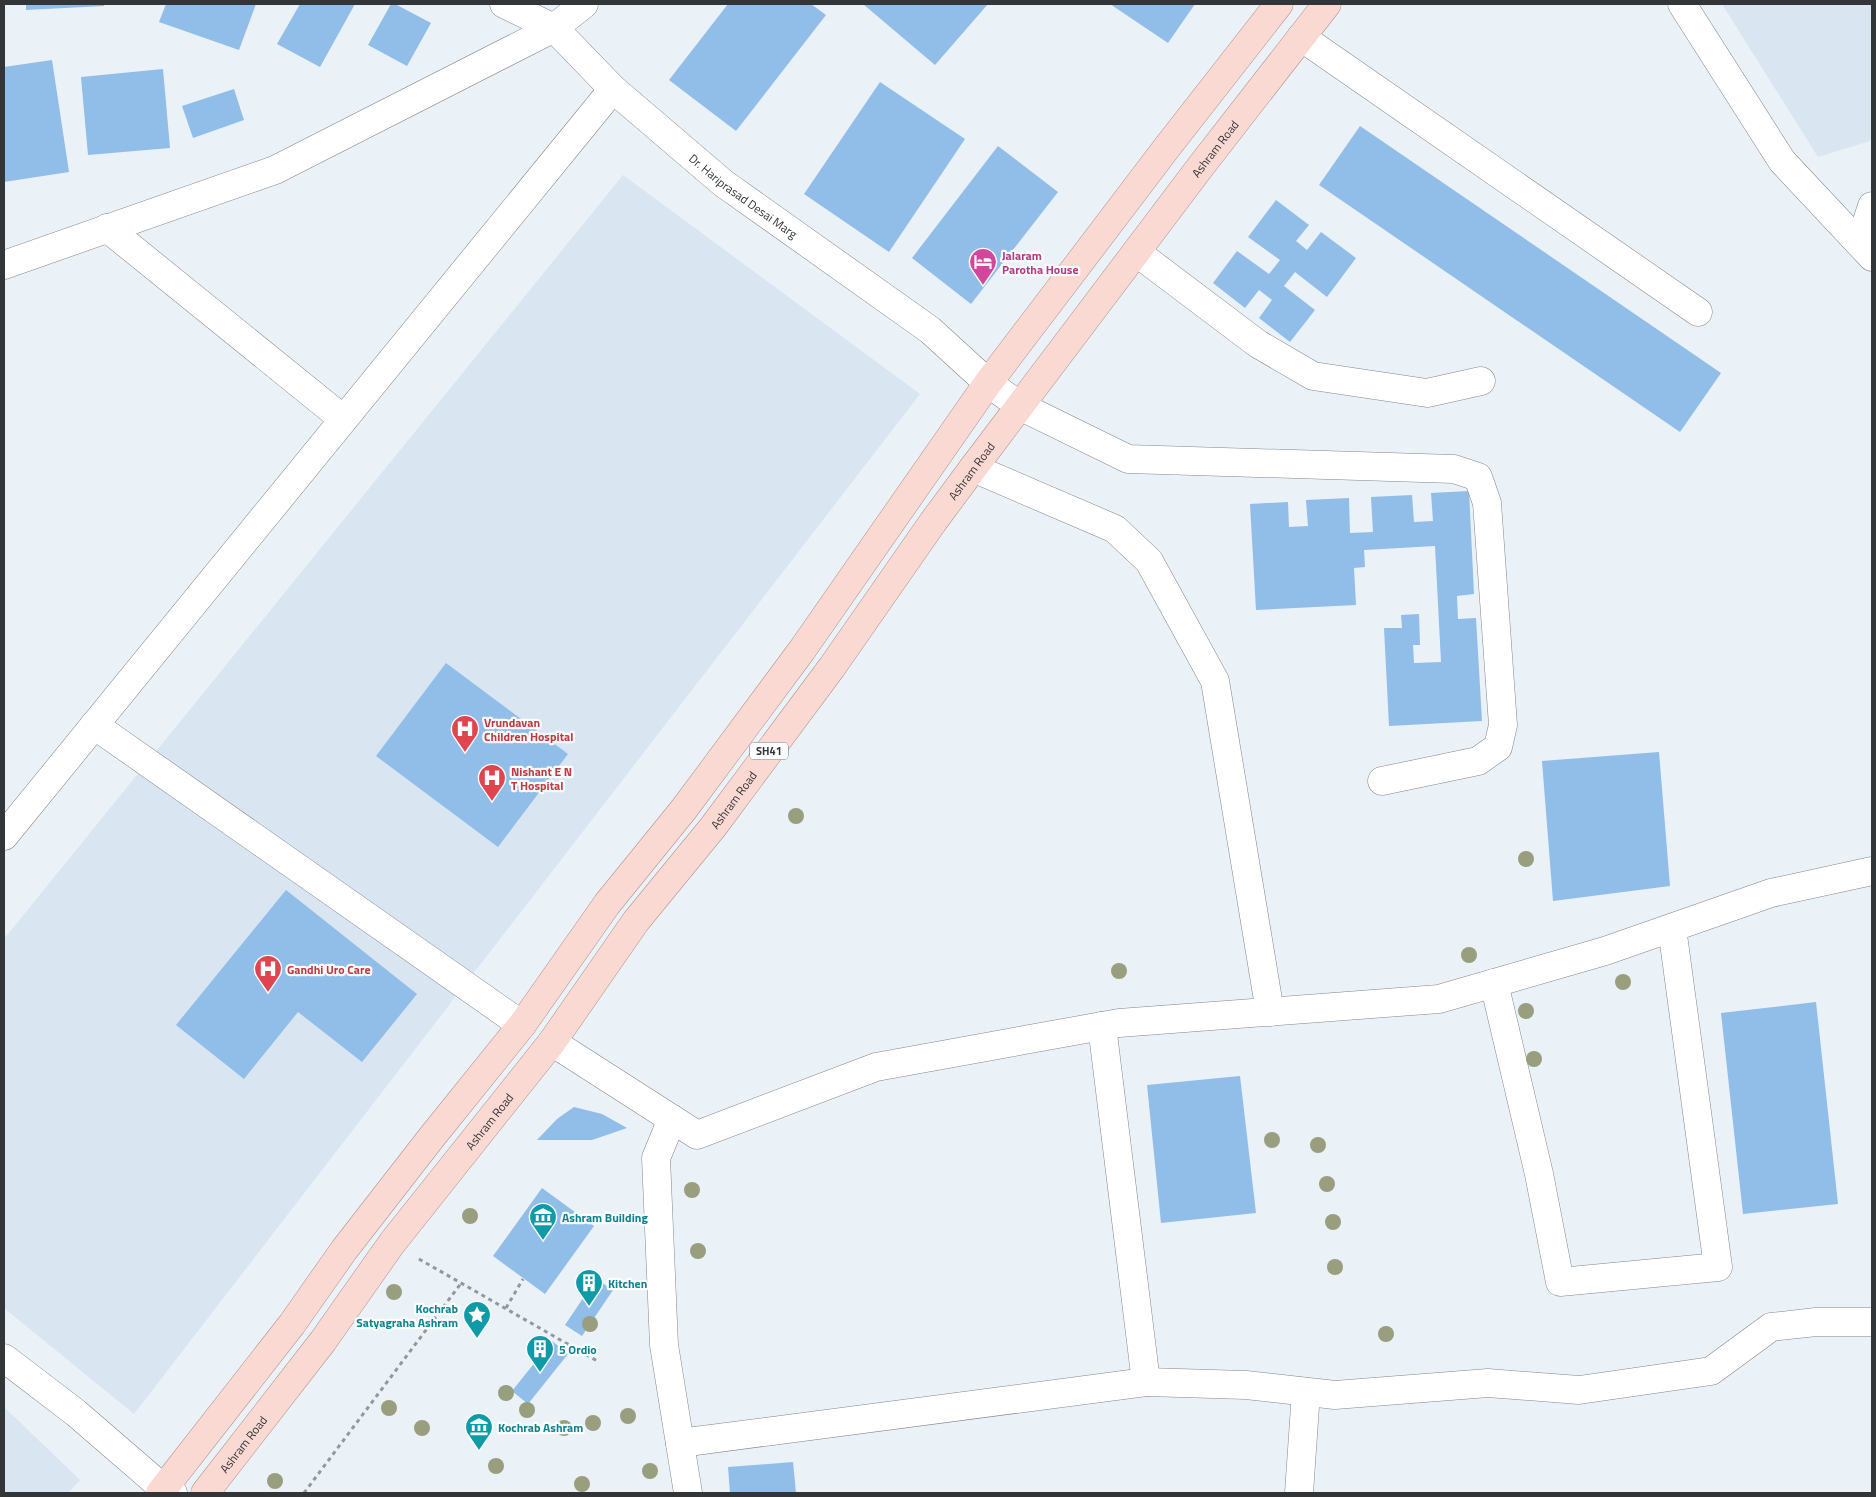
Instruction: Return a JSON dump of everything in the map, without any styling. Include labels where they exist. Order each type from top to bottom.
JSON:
[{"type":"main road","points":[[166,1492],[292,1324],[344,1250],[430,1138],[522,1025],[607,904],[684,809],[802,650],[988,383],[1168,146],[1279,4]]},
{"type":"main road","name":"Ashram Road","points":[[204,1493],[323,1341],[392,1243],[552,1042],[636,921],[713,827],[832,667],[973,468],[1327,4]]},
{"type":"street","name":"Dr. Hariprasad Desai Marg","points":[[504,4],[554,28],[613,90],[723,183],[930,330],[988,383],[1020,406],[1128,459],[1454,469],[1478,477],[1488,503],[1503,725],[1498,748],[1478,761],[1382,780]]},
{"type":"street","points":[[4,265],[275,170],[554,28],[584,4]]},
{"type":"street","points":[[1682,4],[1782,160],[1866,250]]},
{"type":"street","points":[[1301,37],[1698,312]]},
{"type":"street","points":[[4,836],[613,90]]},
{"type":"street","points":[[1866,250],[1872,206]]},
{"type":"street","points":[[107,228],[343,419]]},
{"type":"street","points":[[1136,252],[1258,344],[1313,376],[1427,393],[1482,381]]},
{"type":"street","points":[[973,468],[1115,529],[1148,561],[1215,681],[1270,1012]]},
{"type":"street","points":[[94,725],[522,1025]]},
{"type":"street","points":[[552,1042],[697,1135],[876,1068],[1102,1026],[1119,1023],[1439,999],[1606,951],[1771,893],[1872,871]]},
{"type":"street","points":[[1494,983],[1539,1174],[1560,1282],[1718,1267],[1672,928]]},
{"type":"street","points":[[1102,1026],[1146,1382]]},
{"type":"street","points":[[672,1119],[656,1158],[664,1345],[688,1493]]},
{"type":"street","points":[[680,1443],[1146,1382],[1246,1385],[1335,1395],[1488,1383],[1579,1390],[1711,1371],[1771,1327],[1816,1322],[1872,1322]]},
{"type":"street","points":[[4,1358],[76,1413],[166,1492]]},
{"type":"street","points":[[1300,1493],[1306,1392]]},
{"type":"path","points":[[440,1270],[599,1362]]},
{"type":"path","points":[[506,1308],[523,1278]]},
{"type":"path","points":[[304,1493],[462,1282]]},
{"type":"shaded area","points":[[1722,4],[1872,4],[1872,134],[1870,141],[1818,157]]},
{"type":"shaded area","points":[[623,175],[920,394],[134,1414],[4,1308],[4,939]]},
{"type":"shaded area","points":[[4,1407],[80,1480],[68,1493],[4,1493]]},
{"type":"building","points":[[26,4],[104,4],[104,6],[26,10]]},
{"type":"building","points":[[166,4],[256,4],[239,50],[159,22]]},
{"type":"building","points":[[300,4],[355,4],[320,67],[277,44]]},
{"type":"building","points":[[391,4],[395,4],[431,23],[407,66],[368,45]]},
{"type":"building","points":[[728,4],[811,4],[826,15],[736,131],[669,80]]},
{"type":"building","points":[[863,4],[988,4],[935,65]]},
{"type":"building","points":[[1110,4],[1195,4],[1168,43]]},
{"type":"building","points":[[52,60],[69,172],[4,182],[4,67]]},
{"type":"building","points":[[163,69],[170,148],[88,155],[81,77]]},
{"type":"building","points":[[880,82],[965,139],[889,252],[804,194]]},
{"type":"building","points":[[234,89],[244,120],[193,138],[182,106]]},
{"type":"building","points":[[1360,126],[1721,373],[1680,432],[1319,185]]},
{"type":"building","points":[[998,146],[1058,192],[971,304],[912,258]]},
{"type":"building","points":[[1276,200],[1309,225],[1296,241],[1307,250],[1321,232],[1356,258],[1327,297],[1295,272],[1284,286],[1315,310],[1290,342],[1259,318],[1272,300],[1259,290],[1245,308],[1213,283],[1237,251],[1269,274],[1280,260],[1248,237]]},
{"type":"building","points":[[1469,491],[1474,594],[1457,596],[1458,619],[1476,618],[1482,721],[1389,726],[1384,628],[1402,628],[1401,615],[1419,614],[1420,645],[1413,645],[1414,663],[1441,662],[1435,546],[1364,550],[1365,567],[1354,568],[1356,605],[1256,610],[1250,504],[1288,502],[1289,527],[1308,526],[1306,500],[1349,498],[1350,533],[1373,532],[1371,497],[1412,495],[1414,522],[1433,521],[1431,493]]},
{"type":"building","points":[[446,663],[568,754],[498,847],[376,756]]},
{"type":"building","points":[[1659,752],[1670,886],[1553,901],[1542,761]]},
{"type":"building","points":[[286,890],[417,994],[362,1062],[298,1012],[244,1079],[176,1025]]},
{"type":"building","points":[[1816,1002],[1838,1204],[1743,1214],[1721,1013]]},
{"type":"building","points":[[1240,1076],[1256,1213],[1161,1223],[1147,1085]]},
{"type":"building","points":[[574,1107],[602,1114],[627,1128],[592,1140],[537,1140],[557,1119]]},
{"type":"building","name":"Ashram Building","points":[[542,1188],[594,1226],[545,1294],[493,1256]]},
{"type":"building","name":"Kitchen","points":[[596,1279],[613,1290],[582,1336],[565,1325]]},
{"type":"building","name":"5 Ordio","points":[[552,1341],[568,1354],[528,1404],[512,1391]]},
{"type":"building","points":[[793,1462],[796,1493],[730,1493],[728,1467]]},
{"type":"place","name":"Jalaram Parotha House","points":[[983,286]]},
{"type":"place","name":"Vrundavan Children Hospital","points":[[465,753]]},
{"type":"place","name":"Nishant E N T Hospital","points":[[492,802]]},
{"type":"place","name":"Gandhi Uro Care","points":[[268,993]]},
{"type":"place","name":"Ashram Building","points":[[543,1241]]},
{"type":"place","name":"Kitchen","points":[[589,1307]]},
{"type":"place","name":"Kochrab Satyagraha Ashram","points":[[477,1339]]},
{"type":"place","name":"5 Ordio","points":[[540,1373]]},
{"type":"place","name":"Kochrab Ashram","points":[[479,1451]]}]
